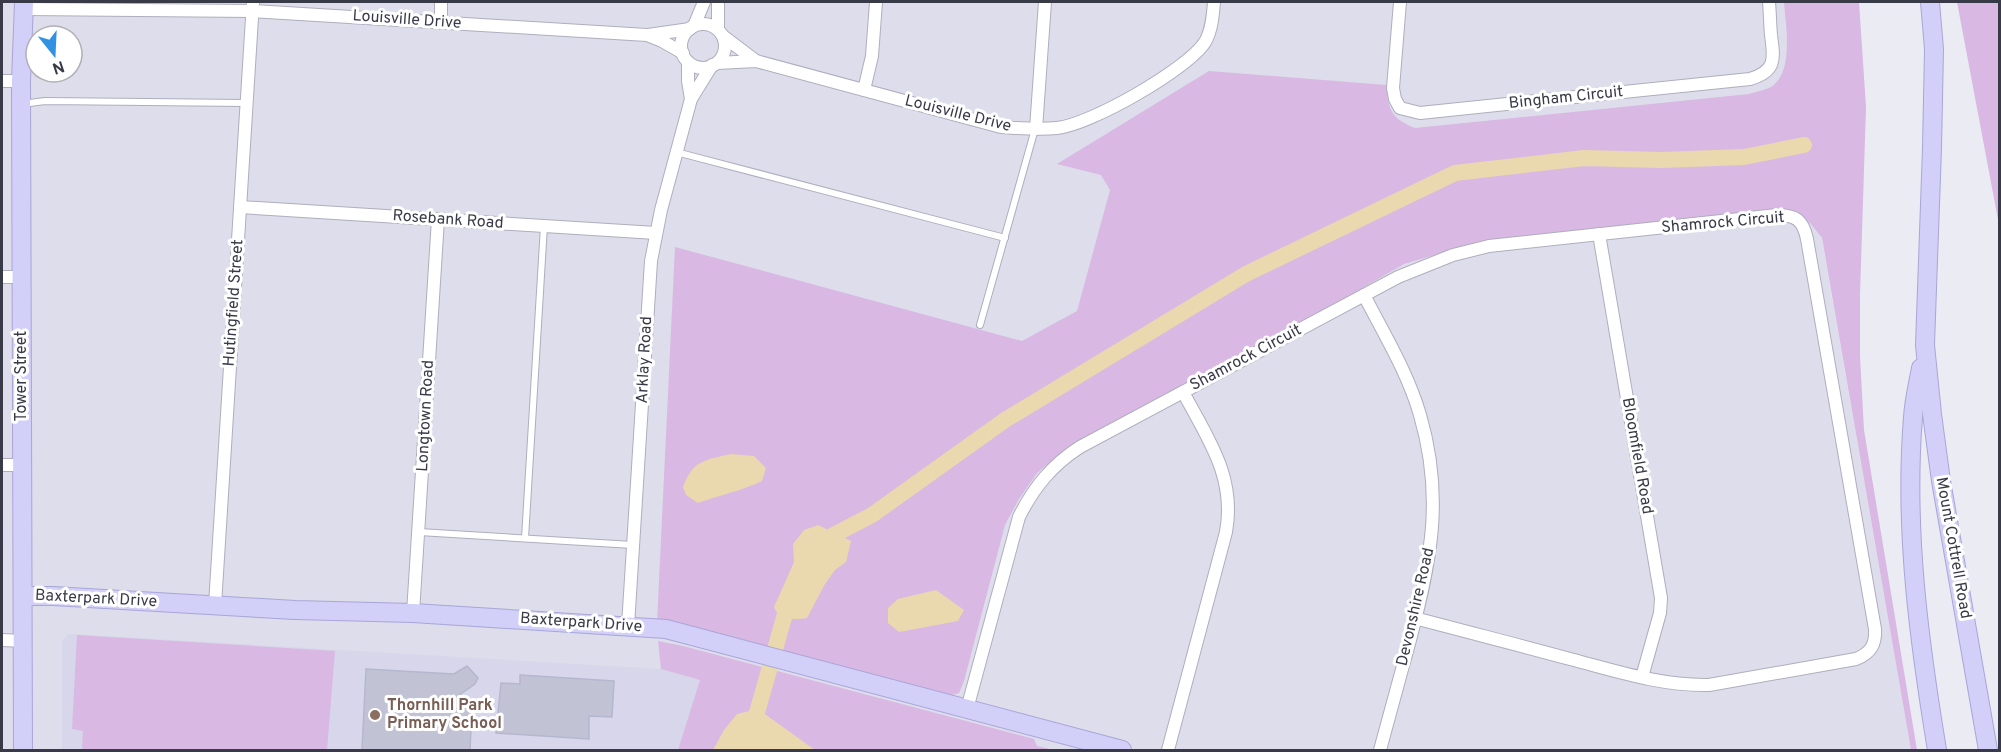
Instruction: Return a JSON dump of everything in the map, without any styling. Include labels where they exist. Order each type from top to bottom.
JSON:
[{"type":"street","points":[[441,2],[441,22]]},
{"type":"street","points":[[704,2],[692,28],[682,41],[686,58],[702,68],[714,64],[724,50],[720,33],[718,2]]},
{"type":"street","points":[[864,90],[872,56],[876,2]]},
{"type":"street","points":[[1035,129],[1045,2]]},
{"type":"street","name":"Louisville Drive","points":[[714,64],[756,61],[1001,127],[1058,128],[1094,118],[1111,110],[1187,61],[1207,40],[1214,2]]},
{"type":"street","name":"Bingham Circuit","points":[[1400,2],[1393,88],[1395,99],[1400,108],[1420,112],[1750,79],[1762,75],[1770,68],[1774,58],[1769,2]]},
{"type":"street","name":"Mount Cottrell Road","points":[[1930,2],[1934,49],[1925,345],[1941,482],[1988,750]]},
{"type":"street","name":"Louisville Drive","points":[[24,5],[252,6],[441,22],[647,35],[692,28]]},
{"type":"street","name":"Tower Street","points":[[23,750],[21,81],[24,5]]},
{"type":"street","name":"Hutingfield Street","points":[[215,605],[252,6]]},
{"type":"street","points":[[692,28],[704,24],[720,33]]},
{"type":"street","name":"Louisville Drive","points":[[720,33],[756,61]]},
{"type":"street","name":"Louisville Drive","points":[[647,35],[662,41],[686,58]]},
{"type":"street","name":"Arklay Road","points":[[686,58],[691,99]]},
{"type":"street","name":"Arklay Road","points":[[628,626],[651,261],[656,233],[691,99],[714,64]]},
{"type":"street","points":[[2,81],[21,81]]},
{"type":"street","name":"Rosebank Road","points":[[240,207],[656,233]]},
{"type":"street","name":"Shamrock Circuit","points":[[967,709],[1015,530],[1034,490],[1053,466],[1073,451],[1364,295],[1414,270],[1473,250],[1507,244],[1777,215],[1788,215],[1798,219],[1804,227],[1875,629],[1872,648],[1865,656],[1709,685],[1670,684],[1415,618]]},
{"type":"street","name":"Longtown Road","points":[[413,613],[438,219]]},
{"type":"street","name":"Bloomfield Road","points":[[1599,234],[1660,590],[1660,613],[1642,677]]},
{"type":"street","points":[[2,277],[22,276]]},
{"type":"street","name":"Devonshire Road","points":[[1364,295],[1412,391],[1428,447],[1433,487],[1433,525],[1429,564],[1380,750]]},
{"type":"street","name":"Mount Cottrell Road","points":[[1925,345],[1913,415],[1910,479],[1914,566],[1922,658],[1937,750]]},
{"type":"street","points":[[1168,750],[1226,532],[1229,510],[1227,487],[1220,462],[1183,392]]},
{"type":"street","points":[[2,465],[23,465]]},
{"type":"street","name":"Baxterpark Drive","points":[[24,596],[296,610],[413,613],[666,629],[1122,750]]},
{"type":"street","points":[[2,640],[24,640]]},
{"type":"lane","points":[[21,104],[45,101],[247,103]]},
{"type":"lane","points":[[980,325],[1035,129]]},
{"type":"lane","points":[[676,153],[1005,238]]},
{"type":"lane","points":[[525,538],[544,226]]},
{"type":"lane","points":[[419,532],[634,545]]},
{"type":"shaded area","points":[[2,2],[1784,2],[1786,34],[1911,750],[2,750]]},
{"type":"shaded area","points":[[1784,2],[1859,2],[1866,107],[1860,295],[1860,356],[1864,430],[1917,750],[1911,750],[1822,238],[1804,218],[1779,210],[1486,240],[1404,264],[1326,309],[1069,446],[1037,473],[1005,525],[959,693],[945,697],[657,623],[675,247],[1022,341],[1077,311],[1110,190],[1101,175],[1057,164],[1209,71],[1386,85],[1392,112],[1400,121],[1415,128],[1749,94],[1771,87],[1783,70],[1787,47]]},
{"type":"shaded area","points":[[1957,2],[1999,2],[1999,225]]},
{"type":"shaded area","points":[[731,454],[754,456],[766,468],[762,481],[698,503],[686,495],[683,487],[696,466],[707,460]]},
{"type":"shaded area","points":[[818,525],[851,541],[846,562],[835,570],[825,584],[807,618],[783,617],[774,607],[794,562],[793,544],[804,530]]},
{"type":"shaded area","points":[[936,590],[964,610],[958,621],[899,632],[888,623],[888,608],[898,599]]},
{"type":"shaded area","name":"Thornhill Park Primary School","points":[[69,634],[661,669],[700,680],[678,750],[62,750],[62,641]]},
{"type":"shaded area","points":[[77,635],[335,651],[327,750],[82,750],[83,731],[72,729]]},
{"type":"shaded area","points":[[658,641],[1034,739],[1037,746],[1054,750],[678,750],[700,680],[661,669]]},
{"type":"shaded area","points":[[758,709],[815,750],[713,750],[724,730],[737,714]]},
{"type":"building","points":[[467,666],[478,678],[475,684],[442,707],[472,708],[470,750],[362,750],[366,669],[454,674]]},
{"type":"building","points":[[520,675],[614,681],[612,717],[589,716],[589,739],[496,733],[501,683],[520,684]]},
{"type":"waterway","points":[[821,549],[826,539],[872,515],[1005,420],[1246,274],[1455,173],[1584,158],[1661,160],[1744,157],[1804,145]]},
{"type":"waterway","points":[[744,750],[787,607],[793,597]]},
{"type":"place","name":"Thornhill Park Primary School","points":[[375,715]]}]
